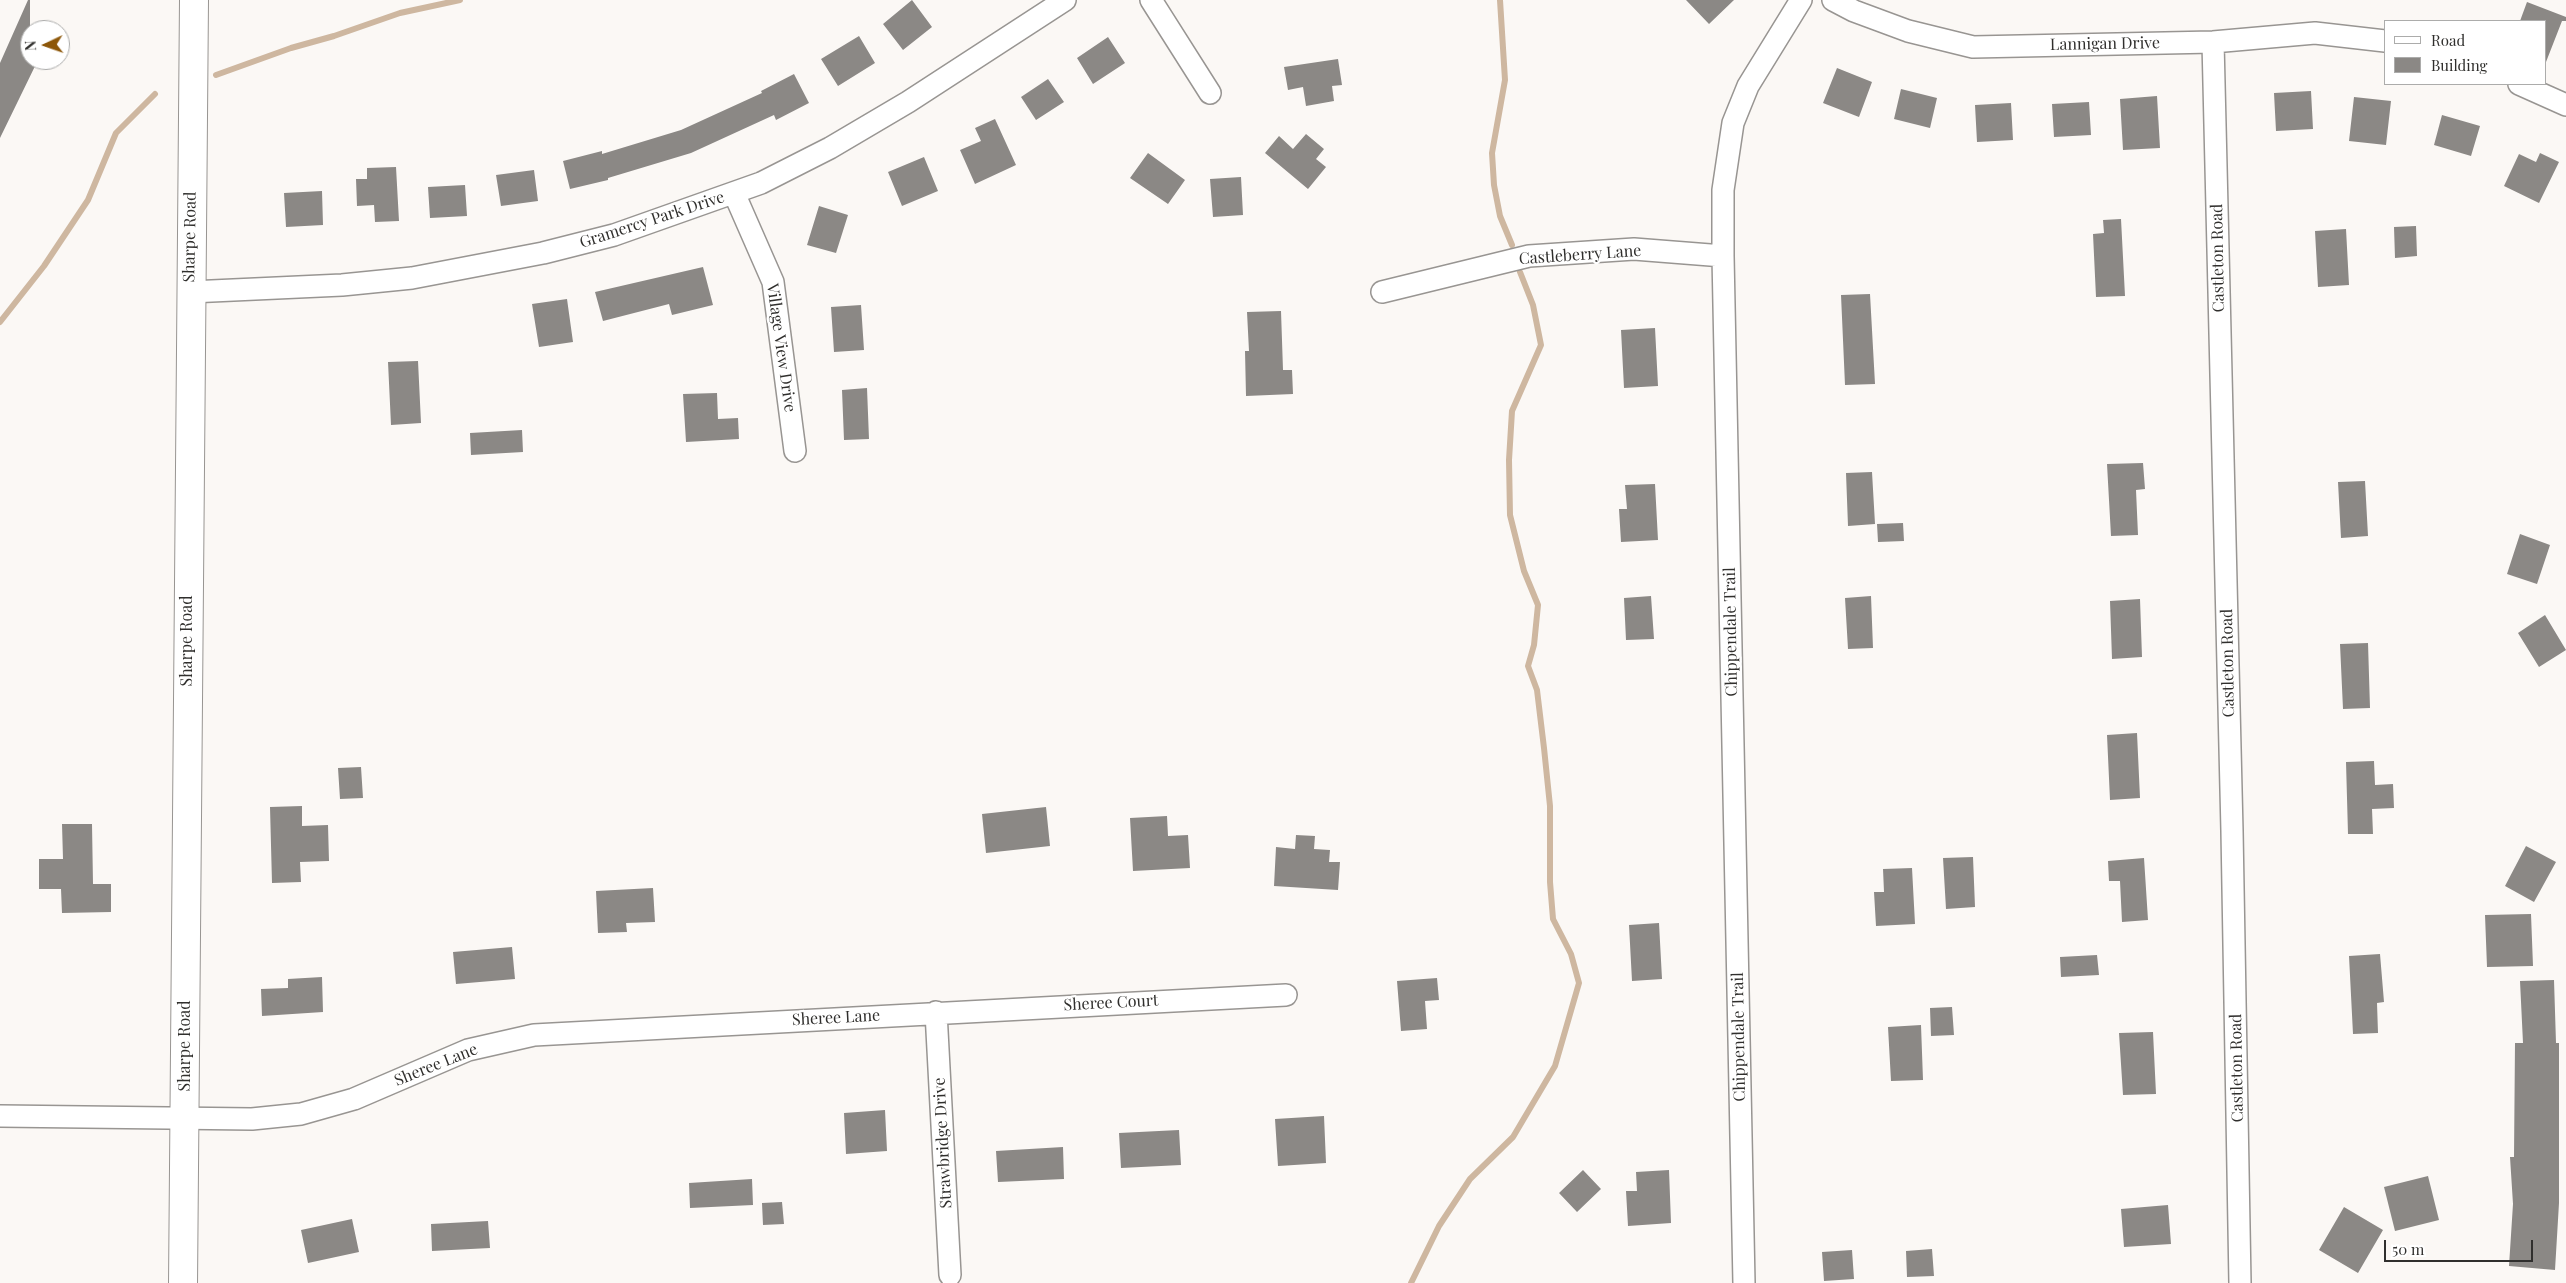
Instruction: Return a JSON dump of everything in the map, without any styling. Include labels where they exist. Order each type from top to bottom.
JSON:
[{"type":"street","name":"Sharpe Road","points":[[183,1283],[194,0]]},
{"type":"street","name":"Gramercy Park Drive","points":[[190,292],[342,285],[477,267],[614,235],[761,184],[908,102],[1065,0]]},
{"type":"street","points":[[1151,0],[1210,93]]},
{"type":"street","name":"Chippendale Trail","points":[[1744,1283],[1722,256],[1723,190],[1733,123],[1748,86],[1801,0]]},
{"type":"street","name":"Lannigan Drive","points":[[1833,0],[1854,11],[1908,31],[1973,47],[2213,42],[2315,33],[2384,42]]},
{"type":"street","name":"Castleton Road","points":[[2213,42],[2232,831],[2240,1283]]},
{"type":"street","points":[[2521,85],[2566,104]]},
{"type":"street","name":"Village View Drive","points":[[734,193],[773,282],[795,451]]},
{"type":"street","name":"Castleberry Lane","points":[[1382,292],[1529,256],[1634,249],[1722,256]]},
{"type":"street","name":"Sheree Court","points":[[936,1012],[1286,995]]},
{"type":"street","name":"Sheree Lane","points":[[0,1116],[252,1119],[301,1114],[354,1099],[468,1050],[534,1035],[936,1012]]},
{"type":"street","name":"Strawbridge Drive","points":[[936,1012],[950,1275]]},
{"type":"building","points":[[28,0],[30,0],[30,20],[20,20],[20,70],[33,70],[0,138],[0,63]]},
{"type":"building","points":[[912,0],[932,27],[903,50],[883,24]]},
{"type":"building","points":[[1686,0],[1734,0],[1709,24]]},
{"type":"building","points":[[2527,2],[2566,17],[2566,21],[2562,21],[2546,62],[2546,20],[2520,20]]},
{"type":"building","points":[[859,36],[875,63],[838,86],[821,59]]},
{"type":"building","points":[[1108,37],[1125,63],[1093,84],[1077,58]]},
{"type":"building","points":[[1338,59],[1342,85],[1332,86],[1334,101],[1306,106],[1303,87],[1288,90],[1284,67]]},
{"type":"building","points":[[1837,68],[1872,82],[1859,117],[1823,103]]},
{"type":"building","points":[[794,74],[809,103],[776,120],[774,115],[691,153],[608,178],[608,180],[570,189],[563,161],[602,151],[602,154],[681,130],[762,93],[761,91]]},
{"type":"building","points":[[1048,79],[1064,102],[1036,120],[1021,97]]},
{"type":"building","points":[[1901,89],[1937,98],[1930,128],[1894,119]]},
{"type":"building","points":[[2311,91],[2313,129],[2276,131],[2274,93]]},
{"type":"building","points":[[2157,96],[2160,148],[2123,150],[2120,99]]},
{"type":"building","points":[[2354,97],[2391,101],[2386,145],[2349,141]]},
{"type":"building","points":[[2089,102],[2091,135],[2054,137],[2052,104]]},
{"type":"building","points":[[2011,103],[2013,140],[1977,142],[1975,105]]},
{"type":"building","points":[[2442,115],[2480,126],[2471,156],[2434,145]]},
{"type":"building","points":[[995,119],[1016,165],[975,184],[960,150],[981,141],[975,128]]},
{"type":"building","points":[[1306,134],[1324,149],[1316,159],[1326,167],[1308,189],[1265,153],[1279,136],[1293,149]]},
{"type":"building","points":[[1148,153],[1185,180],[1168,204],[1130,178]]},
{"type":"building","points":[[2540,153],[2559,162],[2539,203],[2504,186],[2519,154],[2536,162]]},
{"type":"building","points":[[924,157],[938,191],[902,206],[888,172]]},
{"type":"building","points":[[396,167],[399,221],[375,222],[374,205],[357,206],[356,179],[367,179],[367,168]]},
{"type":"building","points":[[534,170],[538,201],[501,206],[496,175]]},
{"type":"building","points":[[1241,177],[1243,215],[1213,217],[1210,179]]},
{"type":"building","points":[[465,185],[467,216],[430,218],[428,187]]},
{"type":"building","points":[[322,191],[323,225],[286,227],[284,193]]},
{"type":"building","points":[[819,206],[848,215],[836,253],[807,245]]},
{"type":"building","points":[[2121,219],[2125,296],[2096,297],[2093,234],[2104,233],[2103,220]]},
{"type":"building","points":[[2416,226],[2417,256],[2395,258],[2394,227]]},
{"type":"building","points":[[2346,229],[2349,285],[2318,287],[2315,231]]},
{"type":"building","points":[[703,267],[713,305],[672,315],[669,304],[603,321],[595,292]]},
{"type":"building","points":[[1870,294],[1875,384],[1845,385],[1841,295]]},
{"type":"building","points":[[567,299],[573,342],[539,347],[532,304]]},
{"type":"building","points":[[861,305],[864,350],[834,352],[831,307]]},
{"type":"building","points":[[1281,311],[1283,370],[1292,370],[1293,394],[1246,396],[1245,351],[1249,351],[1247,312]]},
{"type":"building","points":[[1655,328],[1658,386],[1624,388],[1621,330]]},
{"type":"building","points":[[418,361],[421,423],[391,425],[388,362]]},
{"type":"building","points":[[867,388],[869,439],[844,440],[842,390]]},
{"type":"building","points":[[717,393],[718,419],[738,418],[739,439],[686,442],[683,394]]},
{"type":"building","points":[[522,430],[523,452],[471,455],[470,433]]},
{"type":"building","points":[[2143,463],[2145,489],[2136,490],[2138,535],[2111,536],[2107,464]]},
{"type":"building","points":[[1872,472],[1875,524],[1848,526],[1846,473]]},
{"type":"building","points":[[2365,481],[2368,536],[2341,538],[2338,482]]},
{"type":"building","points":[[1655,484],[1658,540],[1621,542],[1619,509],[1627,509],[1625,485]]},
{"type":"building","points":[[1903,523],[1904,541],[1878,542],[1877,524]]},
{"type":"building","points":[[2520,534],[2550,545],[2537,584],[2507,574]]},
{"type":"building","points":[[1651,596],[1654,639],[1626,640],[1624,598]]},
{"type":"building","points":[[1871,596],[1873,648],[1848,649],[1845,598]]},
{"type":"building","points":[[2140,599],[2142,657],[2112,659],[2110,601]]},
{"type":"building","points":[[2545,615],[2566,650],[2539,667],[2518,633]]},
{"type":"building","points":[[2368,643],[2370,708],[2343,709],[2340,644]]},
{"type":"building","points":[[2137,733],[2140,798],[2110,800],[2107,735]]},
{"type":"building","points":[[2374,761],[2375,785],[2393,784],[2394,808],[2372,809],[2373,834],[2348,834],[2346,762]]},
{"type":"building","points":[[361,767],[363,798],[340,799],[338,768]]},
{"type":"building","points":[[302,806],[302,826],[328,825],[329,861],[300,862],[301,882],[272,883],[270,807]]},
{"type":"building","points":[[1046,807],[1050,846],[986,853],[982,814]]},
{"type":"building","points":[[1167,816],[1168,836],[1188,835],[1190,868],[1133,871],[1130,818]]},
{"type":"building","points":[[62,824],[92,824],[93,884],[111,884],[111,912],[62,913],[61,889],[39,889],[39,859],[63,859]]},
{"type":"building","points":[[1296,835],[1315,836],[1314,849],[1330,850],[1329,862],[1340,862],[1338,890],[1274,886],[1276,847],[1295,849]]},
{"type":"building","points":[[2526,846],[2556,862],[2534,902],[2505,886]]},
{"type":"building","points":[[1973,857],[1975,907],[1946,909],[1943,858]]},
{"type":"building","points":[[2144,858],[2148,920],[2122,922],[2120,881],[2109,881],[2108,861]]},
{"type":"building","points":[[1912,868],[1915,924],[1876,926],[1874,892],[1884,892],[1883,869]]},
{"type":"building","points":[[653,888],[655,922],[626,923],[627,932],[598,933],[596,891]]},
{"type":"building","points":[[2531,914],[2533,966],[2487,967],[2485,915]]},
{"type":"building","points":[[1659,923],[1662,979],[1632,981],[1629,925]]},
{"type":"building","points":[[512,947],[515,979],[456,984],[453,952]]},
{"type":"building","points":[[2380,954],[2384,1002],[2377,1003],[2378,1033],[2353,1034],[2349,956]]},
{"type":"building","points":[[2097,955],[2099,975],[2061,977],[2060,957]]},
{"type":"building","points":[[322,977],[323,1012],[262,1016],[261,989],[288,988],[288,979]]},
{"type":"building","points":[[1437,978],[1439,1000],[1425,1001],[1427,1029],[1401,1031],[1397,981]]},
{"type":"building","points":[[2554,980],[2556,1043],[2559,1043],[2559,1203],[2555,1270],[2509,1266],[2513,1204],[2510,1157],[2514,1157],[2515,1043],[2523,1043],[2520,981]]},
{"type":"building","points":[[1952,1007],[1954,1035],[1931,1036],[1930,1008]]},
{"type":"building","points":[[1921,1025],[1923,1080],[1891,1081],[1888,1027]]},
{"type":"building","points":[[2153,1032],[2156,1094],[2123,1095],[2119,1033]]},
{"type":"building","points":[[885,1110],[887,1151],[846,1154],[844,1113]]},
{"type":"building","points":[[1324,1116],[1326,1163],[1278,1166],[1275,1119]]},
{"type":"building","points":[[1179,1130],[1181,1165],[1121,1168],[1119,1133]]},
{"type":"building","points":[[1063,1147],[1064,1179],[998,1182],[996,1151]]},
{"type":"building","points":[[1583,1170],[1601,1189],[1577,1212],[1559,1193]]},
{"type":"building","points":[[1669,1170],[1671,1223],[1628,1226],[1626,1191],[1637,1191],[1636,1172]]},
{"type":"building","points":[[2428,1176],[2439,1220],[2395,1231],[2384,1187]]},
{"type":"building","points":[[752,1179],[753,1205],[690,1208],[689,1183]]},
{"type":"building","points":[[782,1202],[784,1224],[763,1225],[762,1203]]},
{"type":"building","points":[[2168,1205],[2171,1244],[2124,1247],[2121,1209]]},
{"type":"building","points":[[2344,1207],[2383,1230],[2358,1273],[2319,1250]]},
{"type":"building","points":[[352,1219],[359,1252],[308,1263],[301,1230]]},
{"type":"building","points":[[488,1221],[490,1248],[432,1251],[431,1224]]},
{"type":"building","points":[[1932,1249],[1934,1276],[1907,1277],[1906,1251]]},
{"type":"building","points":[[1852,1250],[1854,1279],[1824,1281],[1822,1252]]},
{"type":"waterway","points":[[216,75],[291,48],[334,36],[400,13],[460,0]]},
{"type":"waterway","points":[[1500,0],[1505,80],[1492,153],[1494,185],[1500,216],[1512,245]]},
{"type":"waterway","points":[[0,322],[44,266],[88,200],[116,133],[155,94]]},
{"type":"waterway","points":[[1411,1283],[1439,1226],[1470,1179],[1513,1137],[1555,1066],[1579,983],[1571,954],[1553,919],[1550,882],[1550,806],[1537,690],[1528,666],[1534,645],[1538,605],[1524,571],[1510,515],[1509,460],[1512,411],[1541,345],[1533,305],[1520,272]]}]
